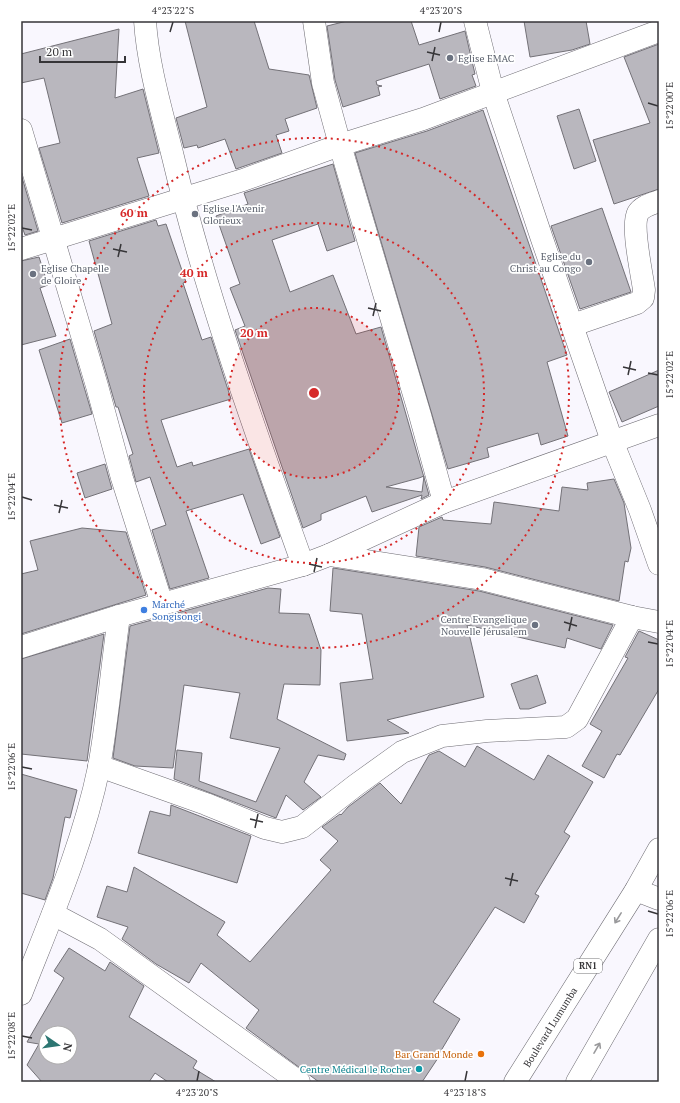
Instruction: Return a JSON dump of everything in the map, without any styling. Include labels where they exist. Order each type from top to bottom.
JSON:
[{"type":"main road","points":[[145,21],[147,50],[183,199],[235,373],[303,565]]},
{"type":"main road","points":[[314,21],[323,83],[444,502]]},
{"type":"main road","points":[[475,21],[493,92],[612,441],[640,510],[659,564]]},
{"type":"main road","points":[[21,249],[243,180],[340,145],[423,119],[493,92],[553,72],[659,31]]},
{"type":"main road","points":[[21,130],[98,386],[122,478],[162,604]]},
{"type":"main road","points":[[573,325],[637,304],[643,298],[644,290],[634,223],[638,212],[647,205],[659,201]]},
{"type":"main road","points":[[21,647],[119,616],[303,565],[444,502],[659,425]]},
{"type":"main road","points":[[328,555],[482,579],[632,617],[659,622]]},
{"type":"main road","points":[[21,994],[53,914],[86,817],[99,766],[119,616]]},
{"type":"main road","points":[[99,766],[206,804],[266,828],[282,832],[302,827],[356,784],[402,752],[442,736],[487,731],[566,727],[577,719],[632,617]]},
{"type":"main road","name":"Boulevard Lumumba","points":[[515,1082],[636,890],[659,849]]},
{"type":"main road","points":[[636,890],[659,899]]},
{"type":"main road","points":[[53,914],[100,939],[299,1082]]},
{"type":"main road","points":[[577,1082],[659,939]]},
{"type":"building","points":[[185,21],[254,21],[269,69],[309,75],[317,108],[285,119],[289,131],[276,135],[282,153],[236,169],[225,139],[198,148],[197,145],[184,148],[176,118],[207,107]]},
{"type":"building","points":[[347,21],[411,21],[419,45],[465,31],[475,74],[472,75],[476,86],[440,99],[429,64],[376,81],[377,85],[382,86],[378,87],[380,95],[343,107],[335,80],[327,26]]},
{"type":"building","points":[[524,21],[586,21],[590,44],[572,50],[530,57]]},
{"type":"building","points":[[119,29],[115,98],[143,89],[159,153],[137,158],[149,196],[62,223],[39,148],[60,143],[44,78],[21,83],[21,54]]},
{"type":"building","points":[[659,44],[659,189],[614,204],[593,140],[650,123],[624,57]]},
{"type":"building","points":[[579,109],[596,161],[574,169],[557,116]]},
{"type":"building","points":[[483,110],[567,355],[547,362],[568,436],[541,445],[538,433],[487,448],[489,457],[448,469],[355,153],[427,131]]},
{"type":"building","points":[[333,164],[355,241],[327,251],[318,224],[272,240],[290,292],[333,275],[356,334],[381,327],[424,476],[386,487],[422,492],[424,477],[429,495],[421,499],[422,495],[372,512],[366,496],[321,514],[321,520],[303,528],[235,330],[245,326],[230,288],[240,284],[216,216],[248,204],[244,193]]},
{"type":"building","points":[[21,174],[38,231],[25,235],[21,224]]},
{"type":"building","name":"Eglise du Christ au Congo","points":[[602,208],[631,292],[580,309],[551,226]]},
{"type":"building","points":[[156,220],[158,226],[166,224],[186,282],[183,283],[202,340],[211,337],[231,399],[161,420],[177,467],[192,462],[193,466],[249,449],[280,537],[261,544],[243,494],[186,511],[209,578],[170,589],[152,530],[166,525],[150,477],[136,482],[129,456],[133,454],[118,407],[116,407],[94,331],[112,324],[89,241]]},
{"type":"building","points":[[39,257],[48,285],[40,288],[56,336],[21,345],[21,261]]},
{"type":"building","points":[[70,339],[92,414],[62,423],[39,350]]},
{"type":"building","points":[[659,370],[659,406],[622,422],[609,392]]},
{"type":"building","points":[[105,464],[112,489],[85,498],[77,473]]},
{"type":"building","points":[[614,479],[624,503],[631,548],[628,562],[625,561],[619,601],[485,567],[416,556],[419,527],[442,517],[443,520],[491,524],[494,502],[559,511],[562,487],[588,490],[587,483]]},
{"type":"building","points":[[82,528],[126,532],[146,595],[21,634],[21,574],[38,570],[30,541]]},
{"type":"building","points":[[333,568],[479,591],[613,625],[601,649],[567,638],[565,648],[467,625],[484,697],[387,720],[409,733],[347,741],[340,683],[373,679],[362,614],[330,611]]},
{"type":"building","points":[[268,588],[281,589],[279,613],[309,614],[321,650],[320,685],[284,684],[277,719],[346,754],[344,760],[318,755],[304,782],[321,797],[303,810],[286,795],[276,818],[174,779],[177,750],[202,753],[199,781],[256,802],[280,748],[230,738],[240,693],[184,685],[173,768],[135,766],[113,758],[130,626]]},
{"type":"building","points":[[639,631],[659,640],[659,689],[620,755],[617,754],[604,778],[582,766],[602,731],[590,724],[628,658],[625,657]]},
{"type":"building","points":[[104,634],[87,761],[21,754],[21,659]]},
{"type":"building","points":[[537,675],[546,703],[529,709],[520,709],[511,684]]},
{"type":"building","points":[[477,746],[534,780],[548,755],[593,782],[564,832],[570,836],[535,894],[539,896],[524,923],[495,907],[433,1002],[460,1019],[439,1054],[440,1055],[422,1082],[319,1082],[246,1028],[259,1010],[201,963],[189,983],[156,964],[122,939],[128,927],[97,917],[107,886],[127,892],[134,867],[225,922],[217,935],[250,962],[331,870],[320,860],[338,841],[322,827],[340,814],[341,815],[348,807],[380,783],[401,804],[429,755],[439,751],[465,767]]},
{"type":"building","points":[[21,774],[77,790],[70,818],[65,817],[53,878],[45,900],[21,893]]},
{"type":"building","points":[[171,805],[251,836],[237,883],[138,853],[150,811],[170,816]]},
{"type":"building","points":[[69,948],[105,971],[110,962],[144,986],[129,1017],[197,1061],[193,1068],[216,1082],[168,1082],[155,1073],[149,1082],[42,1082],[27,1065],[38,1046],[38,1065],[78,1065],[78,1025],[38,1025],[38,1044],[27,1042],[64,978],[54,971]]},
{"type":"place","name":"Eglise EMAC","points":[[450,58]]},
{"type":"place","name":"Eglise l'Avenir Glorieux","points":[[195,214]]},
{"type":"place","name":"Eglise du Christ au Congo","points":[[589,262]]},
{"type":"place","name":"Eglise Chapelle de Gloire","points":[[33,274]]},
{"type":"place","name":"Marché Songisongi","points":[[144,610]]},
{"type":"place","name":"Centre Evangelique Nouvelle Jérusalem","points":[[535,625]]},
{"type":"place","name":"Bar Grand Monde","points":[[481,1054]]},
{"type":"place","name":"Centre Médical le Rocher","points":[[419,1069]]}]
